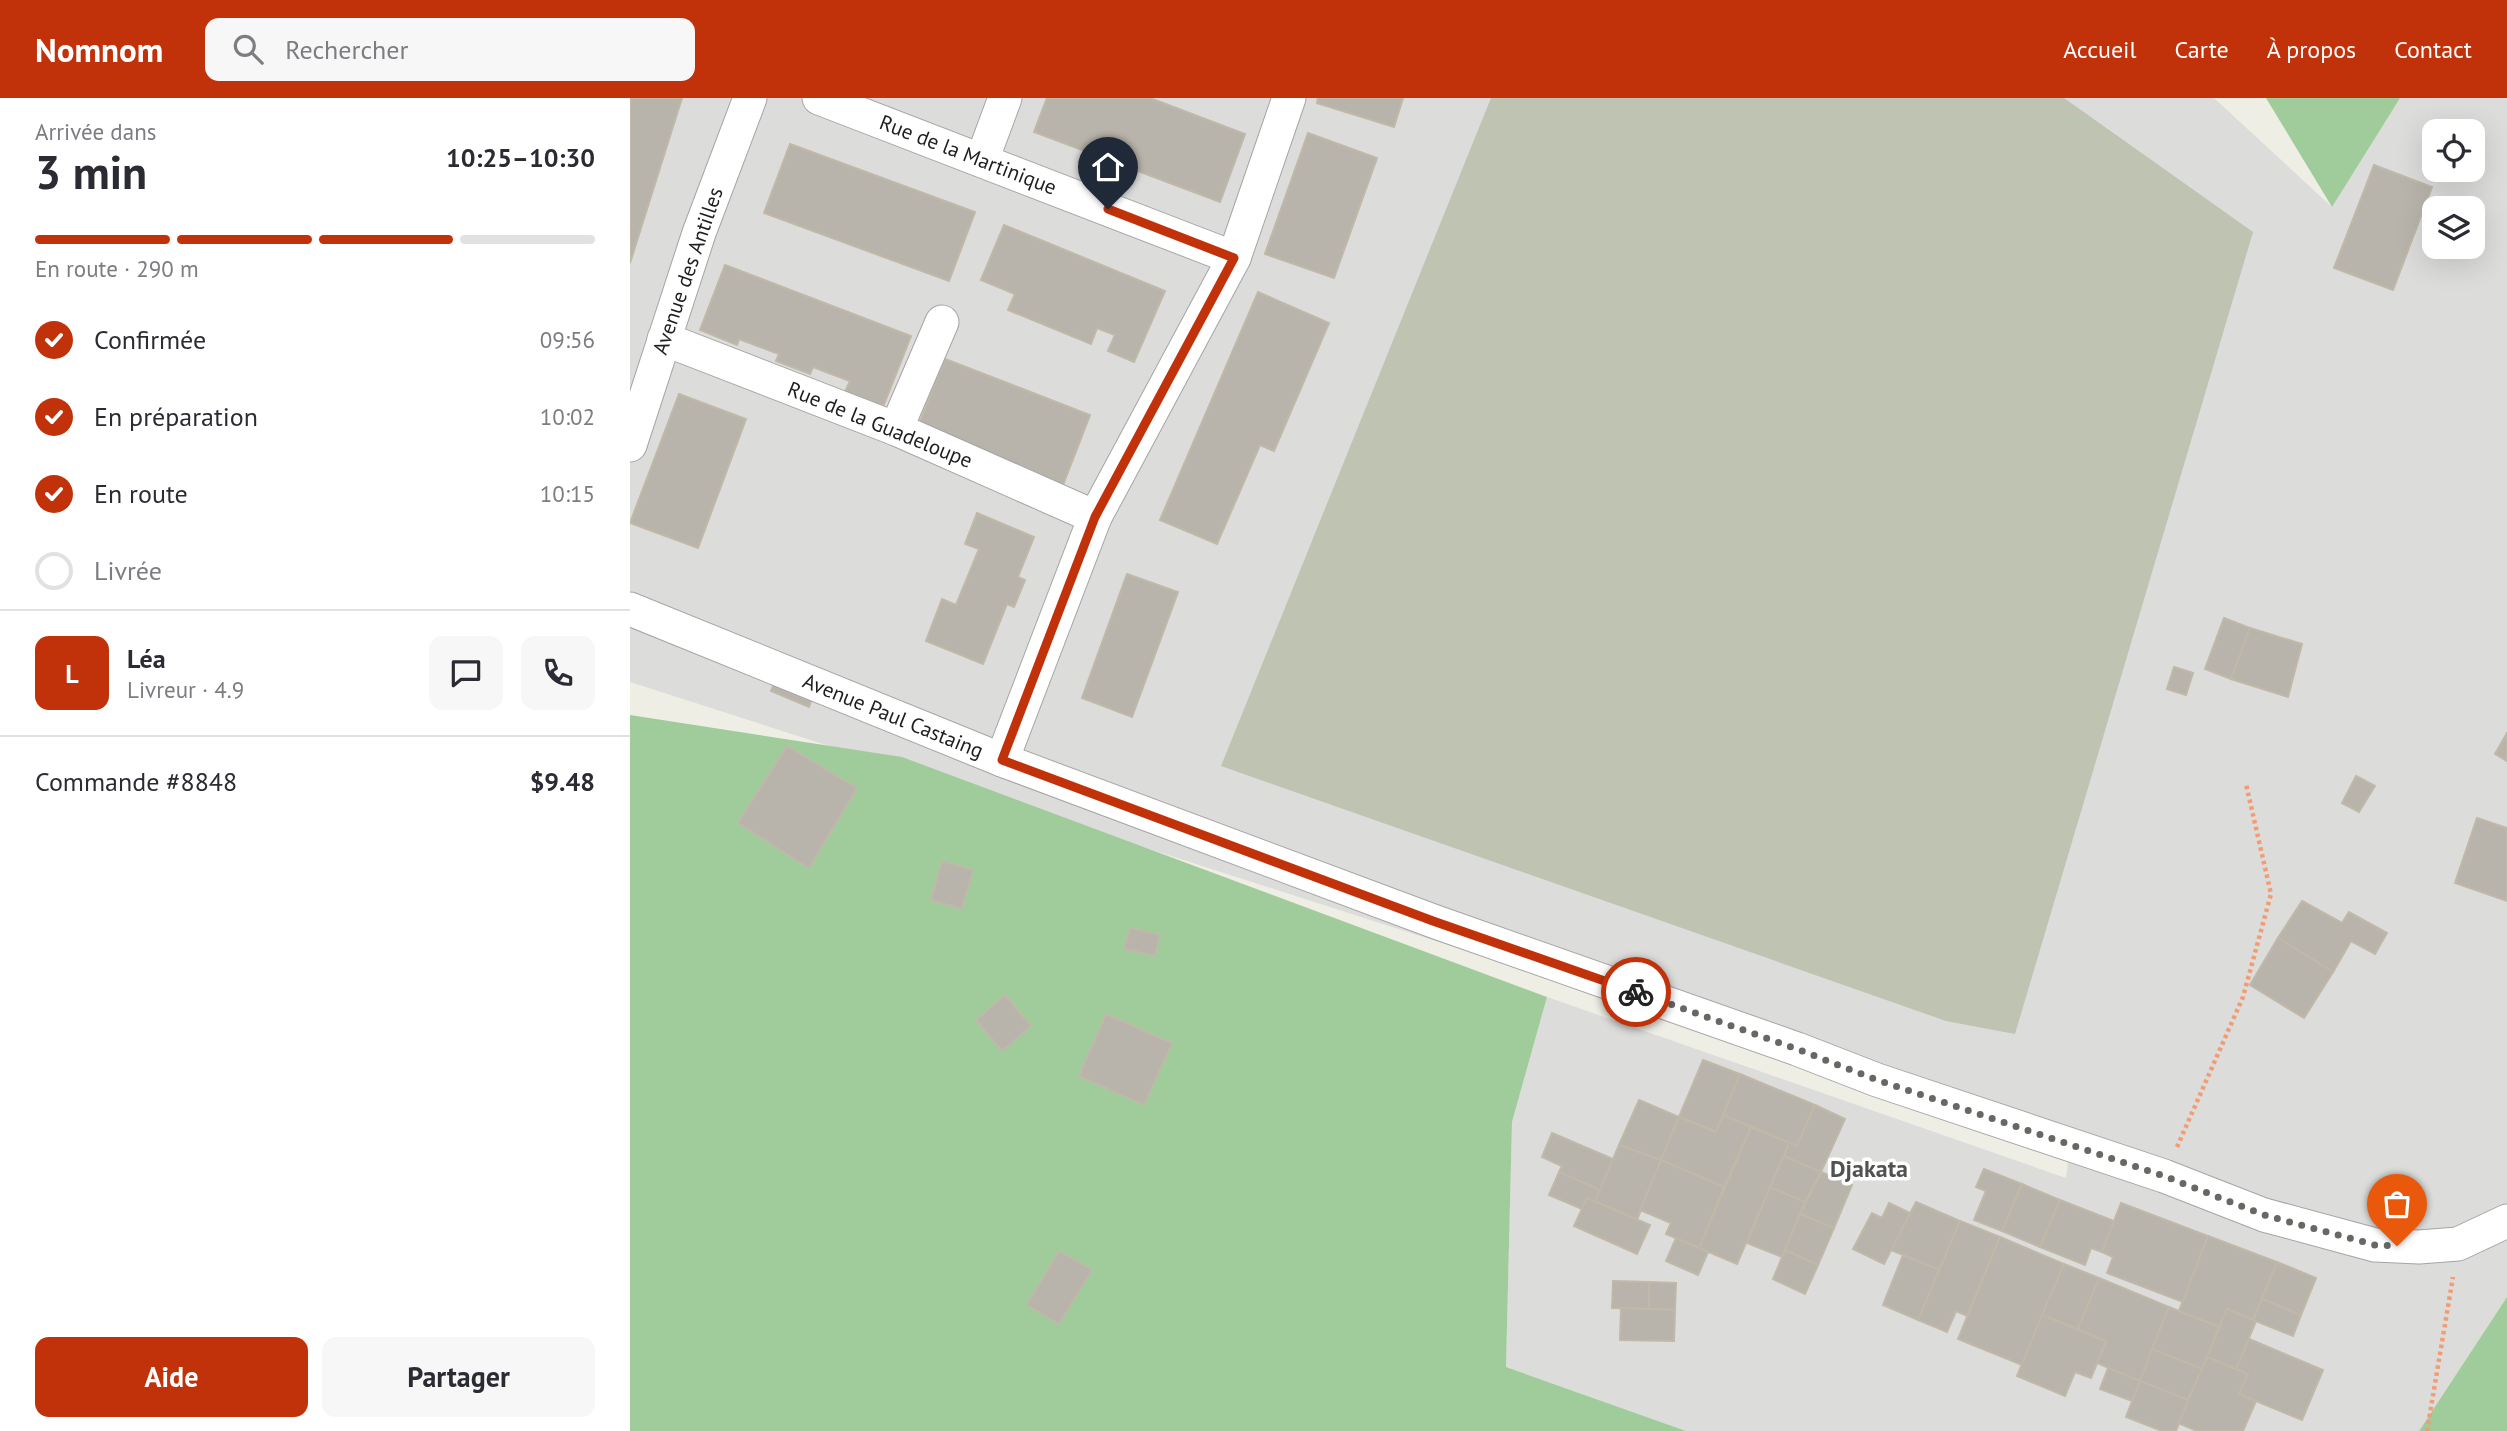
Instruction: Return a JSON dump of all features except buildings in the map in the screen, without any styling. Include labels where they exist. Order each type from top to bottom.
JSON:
[{"type":"street","name":"Avenue des Antilles","points":[[630,445],[699,233],[750,98]]},
{"type":"street","name":"Rue de la Martinique","points":[[819,98],[1234,258]]},
{"type":"street","points":[[982,160],[1005,98]]},
{"type":"street","points":[[1002,760],[1095,517],[1234,258],[1289,98]]},
{"type":"street","points":[[897,429],[942,322]]},
{"type":"street","name":"Rue de la Guadeloupe","points":[[664,340],[897,429],[1095,517]]},
{"type":"street","name":"Avenue Paul Castaing","points":[[630,609],[1002,760],[1433,921],[1797,1049],[1877,1080],[2164,1176],[2264,1215],[2375,1245],[2419,1247],[2458,1244],[2507,1221]]},
{"type":"path","points":[[2164,1176],[2243,997],[2271,894],[2246,784]]},
{"type":"path","points":[[2427,1431],[2458,1244]]},
{"type":"shaded area","points":[[630,98],[2214,98],[2332,207],[2399,98],[2507,98],[2507,1297],[2419,1431],[1686,1431],[1506,1367],[1512,1122],[1547,997],[2066,1178],[2070,1145],[630,682]]},
{"type":"shaded area","points":[[1491,98],[2064,98],[2253,232],[2015,1034],[1946,1021],[1221,766]]},
{"type":"green space","points":[[2266,98],[2400,98],[2332,207]]},
{"type":"green space","points":[[630,715],[902,757],[1547,997],[1512,1122],[1506,1367],[1686,1431],[630,1431]]},
{"type":"green space","points":[[2507,1297],[2507,1431],[2419,1431]]},
{"type":"way so far","points":[[1636,992],[1877,1080],[2164,1176],[2264,1215],[2323,1233],[2375,1245],[2397,1246]]},
{"type":"district","name":"Djakata","points":[[1869,1169]]},
{"type":"route","points":[[1108,209],[1234,258],[1095,517],[1002,760],[1433,921],[1636,992]]}]
